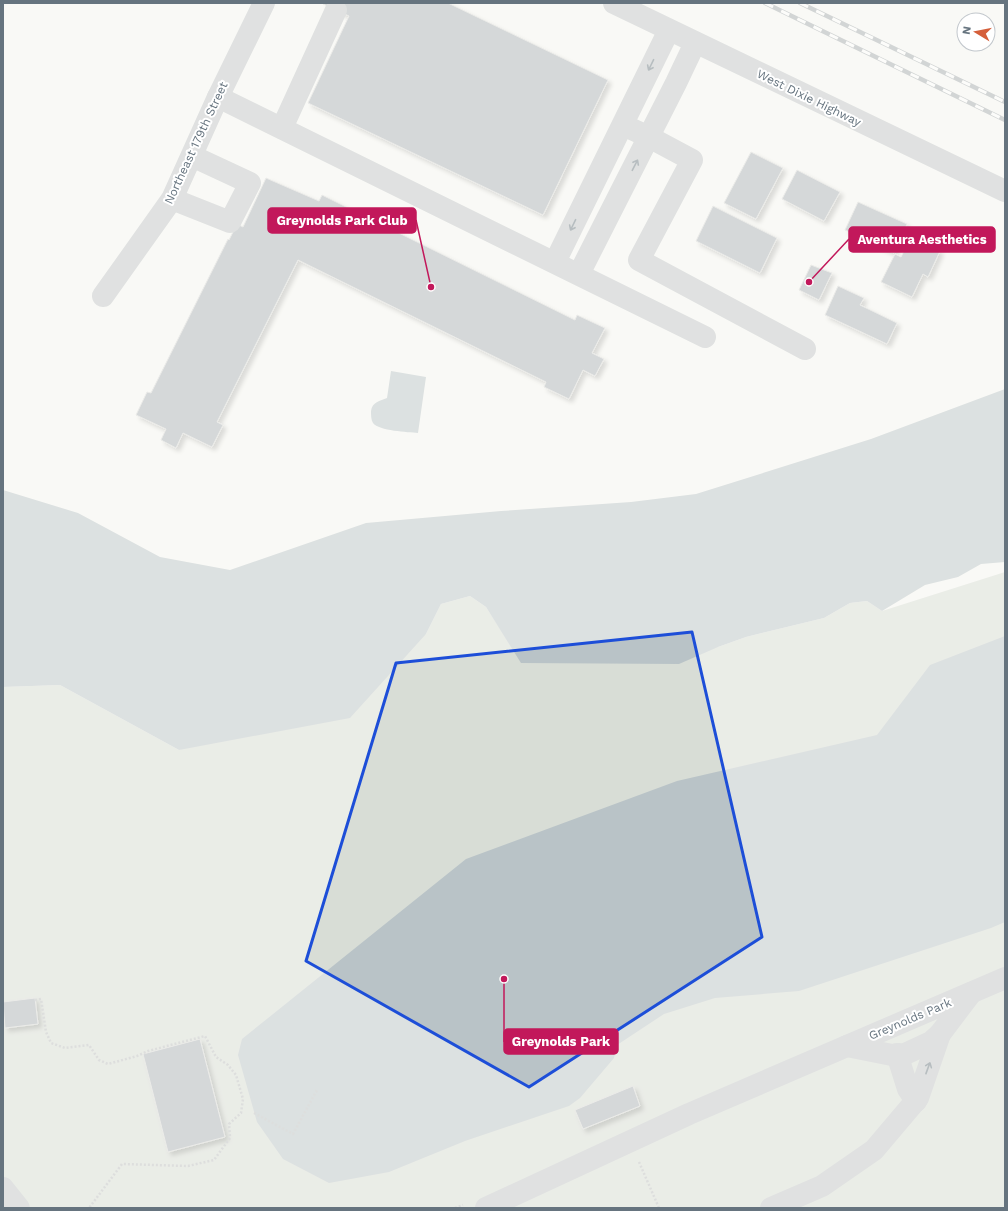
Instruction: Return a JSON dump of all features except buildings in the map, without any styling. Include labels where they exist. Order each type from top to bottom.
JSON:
[{"type":"street","name":"Northeast 179th Street","points":[[103,296],[172,199],[218,97],[264,3]]},
{"type":"street","name":"West Dixie Highway","points":[[614,3],[1005,191]]},
{"type":"street","points":[[282,128],[336,10]]},
{"type":"street","points":[[555,262],[668,30]]},
{"type":"street","points":[[580,274],[695,43]]},
{"type":"street","points":[[218,97],[580,274],[705,337]]},
{"type":"street","points":[[623,125],[692,160],[639,260],[805,349]]},
{"type":"street","points":[[172,199],[230,222],[250,183],[192,156]]},
{"type":"street","points":[[596,176],[623,189]]},
{"type":"street","name":"Greynolds Park","points":[[486,1208],[689,1114],[1005,978]]},
{"type":"street","name":"Greynolds Park","points":[[847,1046],[892,1054],[905,1054],[931,1042],[940,1034],[973,992]]},
{"type":"street","name":"Greynolds Park","points":[[772,1208],[805,1201],[822,1186],[874,1150],[916,1101],[940,1034]]},
{"type":"street","points":[[897,1054],[908,1089],[916,1101]]},
{"type":"street","points":[[3,1188],[19,1208]]},
{"type":"path","points":[[35,1000],[41,999],[46,1032],[51,1043],[65,1048],[89,1045],[99,1060],[108,1064],[137,1056],[148,1051],[205,1036],[216,1057],[228,1065],[236,1075],[243,1099],[241,1113],[229,1124],[230,1138],[214,1160],[188,1166],[122,1164],[89,1208]]},
{"type":"path","points":[[254,1113],[293,1134],[316,1090]]},
{"type":"path","points":[[630,1141],[659,1208]]},
{"type":"highlighted area","points":[[692,632],[762,937],[529,1087],[306,961],[396,663]]},
{"type":"shaded area","points":[[391,371],[426,377],[418,433],[401,432],[381,428],[372,422],[371,411],[373,406],[377,402],[387,398]]},
{"type":"shaded area","points":[[1005,389],[1005,562],[981,564],[958,577],[925,585],[882,611],[867,601],[850,603],[824,618],[746,637],[679,664],[521,663],[486,607],[470,596],[441,604],[426,634],[350,718],[179,750],[60,685],[3,687],[3,490],[78,513],[160,557],[230,570],[366,523],[501,511],[631,502],[696,494],[871,439]]},
{"type":"shaded area","points":[[1005,572],[1005,1208],[3,1208],[3,687],[60,685],[179,750],[426,634],[441,604],[470,596],[486,607],[522,663],[718,647],[746,637],[824,618],[850,603],[867,601],[882,611]]},
{"type":"shaded area","points":[[1005,636],[1005,922],[991,928],[799,991],[715,998],[664,1014],[617,1045],[614,1058],[580,1098],[569,1106],[465,1141],[389,1172],[329,1183],[283,1159],[257,1122],[238,1055],[242,1039],[466,859],[677,781],[877,735],[930,665]]},
{"type":"railway","points":[[765,3],[1005,120]]},
{"type":"railway","points":[[800,3],[1005,102]]},
{"type":"place","name":"Aventura Aesthetics","points":[[809,282]]},
{"type":"place","name":"Greynolds Park Club","points":[[431,287]]},
{"type":"place","name":"Greynolds Park","points":[[504,979]]}]
